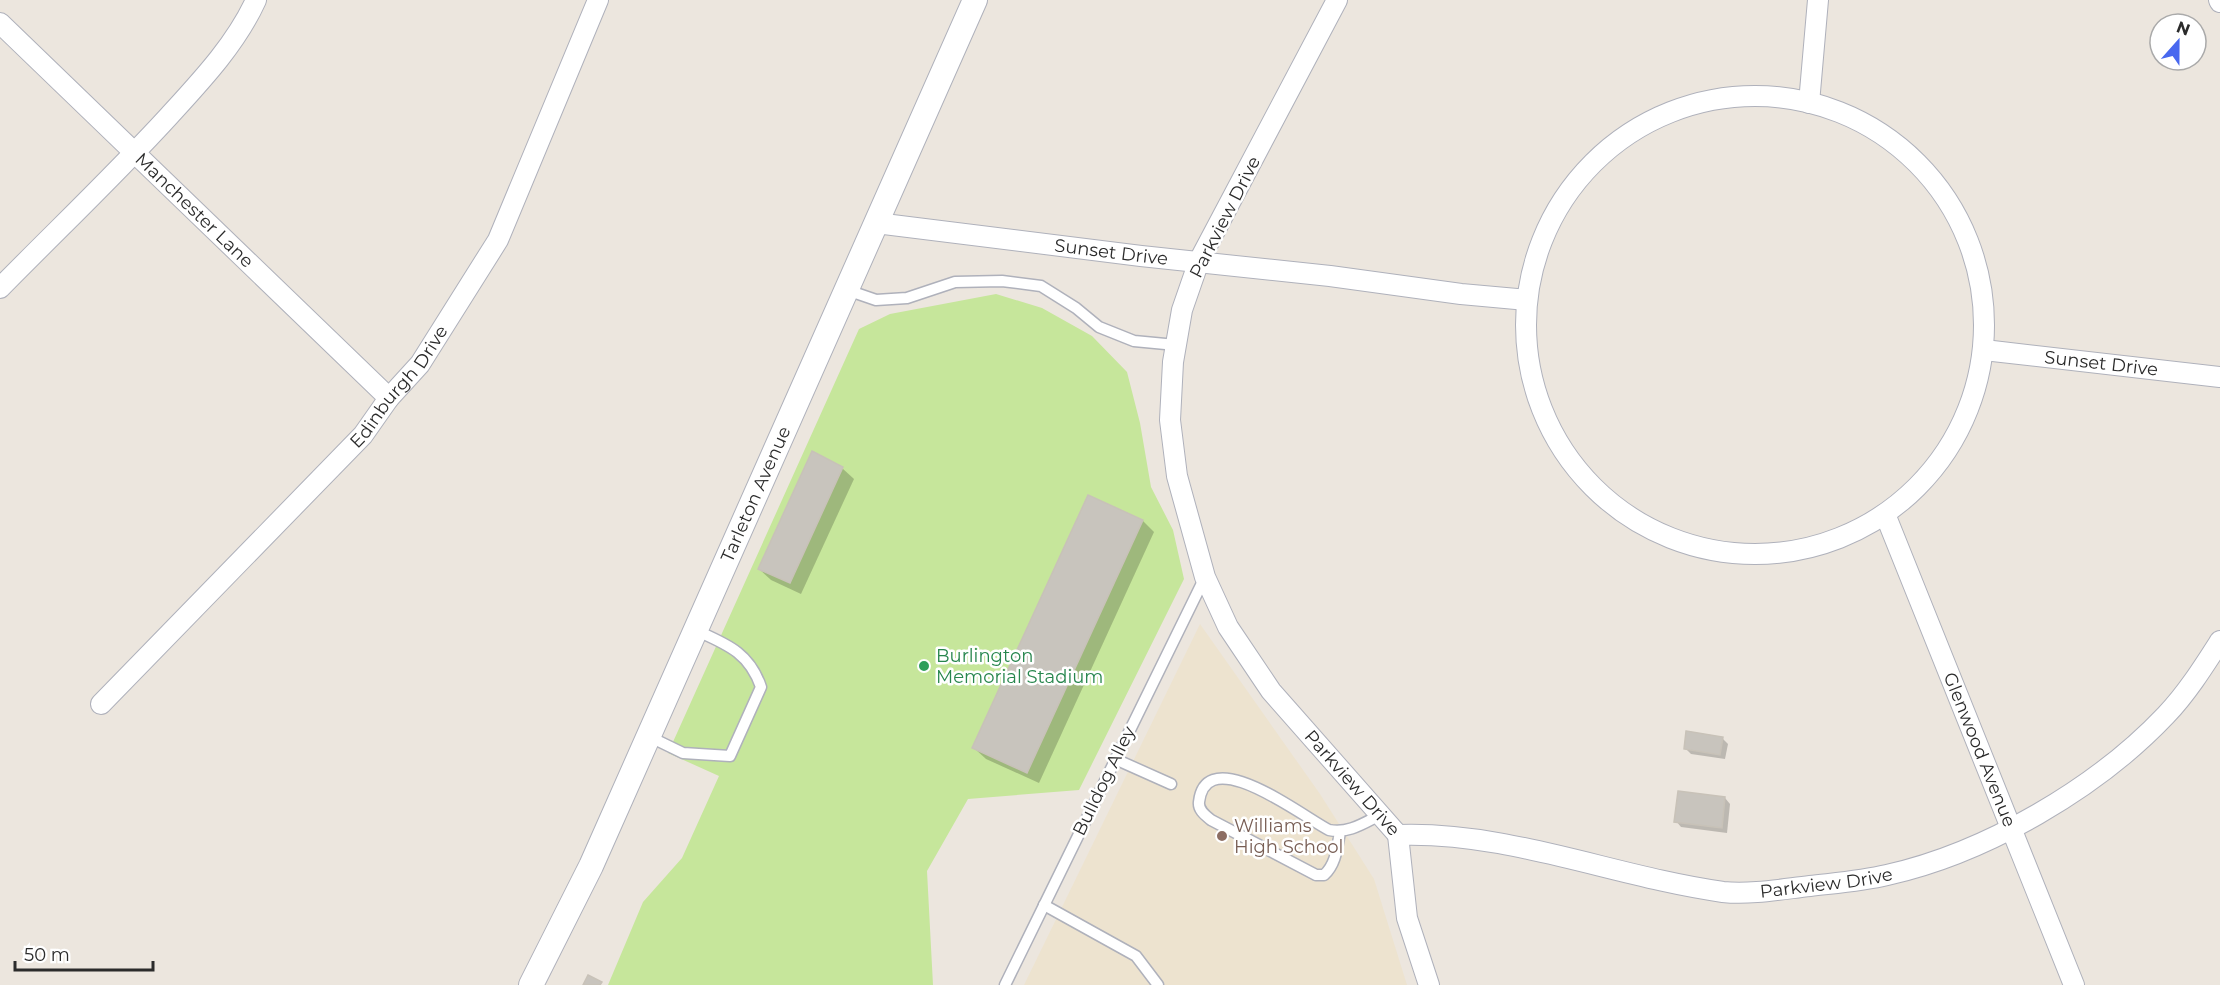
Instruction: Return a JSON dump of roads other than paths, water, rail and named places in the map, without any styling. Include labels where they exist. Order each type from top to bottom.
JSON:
[{"type":"street","points":[[0,288],[134,155],[228,47],[256,0]]},
{"type":"street","name":"Edinburgh Drive","points":[[101,704],[363,435],[389,398],[420,364],[498,240],[598,0]]},
{"type":"street","name":"Tarleton Avenue","points":[[531,985],[591,866],[975,0]]},
{"type":"street","name":"Parkview Drive","points":[[1337,0],[1199,261],[1182,310],[1176,345],[1171,431],[1177,476],[1205,577],[1228,627],[1271,691],[1398,835],[1436,834],[1492,842],[1659,880],[1727,892],[1786,889],[1887,875],[1933,862],[2010,829],[2079,787],[2127,750],[2166,714],[2203,667],[2220,640]]},
{"type":"street","points":[[1809,103],[1818,0]]},
{"type":"street","name":"Manchester Lane","points":[[0,22],[134,155],[389,398]]},
{"type":"street","points":[[1731,97],[1770,97],[1809,103],[1844,114],[1876,131],[1906,153],[1932,179],[1953,209],[1969,242],[1980,277],[1984,313],[1983,350],[1973,398],[1953,443],[1923,482],[1886,514],[1854,532],[1819,545],[1783,552],[1755,554],[1710,549],[1674,539],[1641,523],[1605,498],[1574,466],[1550,428],[1534,387],[1526,344],[1527,300],[1534,262],[1548,225],[1568,192],[1593,162],[1623,138],[1656,118],[1702,103],[1731,97]]},
{"type":"street","name":"Sunset Drive","points":[[876,223],[1527,300]]},
{"type":"street","name":"Sunset Drive","points":[[1983,350],[2220,377]]},
{"type":"street","name":"Glenwood Avenue","points":[[1886,514],[2073,985]]},
{"type":"street","points":[[1398,835],[1407,918],[1429,985]]},
{"type":"lane","points":[[847,290],[876,300],[907,298],[955,282],[1002,281],[1041,286],[1076,308],[1099,327],[1134,341],[1176,345]]},
{"type":"lane","name":"Bulldog Alley","points":[[1005,985],[1205,577]]},
{"type":"lane","points":[[648,736],[683,753],[730,756],[761,687],[756,671],[735,648],[695,630]]},
{"type":"lane","points":[[1115,759],[1171,784]]},
{"type":"lane","points":[[1340,832],[1335,859],[1329,870],[1324,875],[1316,875],[1211,820],[1203,814],[1199,804],[1200,798],[1208,784],[1218,778],[1230,778],[1255,786],[1312,821],[1340,832],[1380,815]]},
{"type":"lane","points":[[1188,792],[1200,798]]},
{"type":"lane","points":[[1044,904],[1136,956],[1158,985]]},
{"type":"place","name":"Burlington Memorial Stadium","points":[[924,666]]},
{"type":"place","name":"Williams High School","points":[[1222,836]]}]
